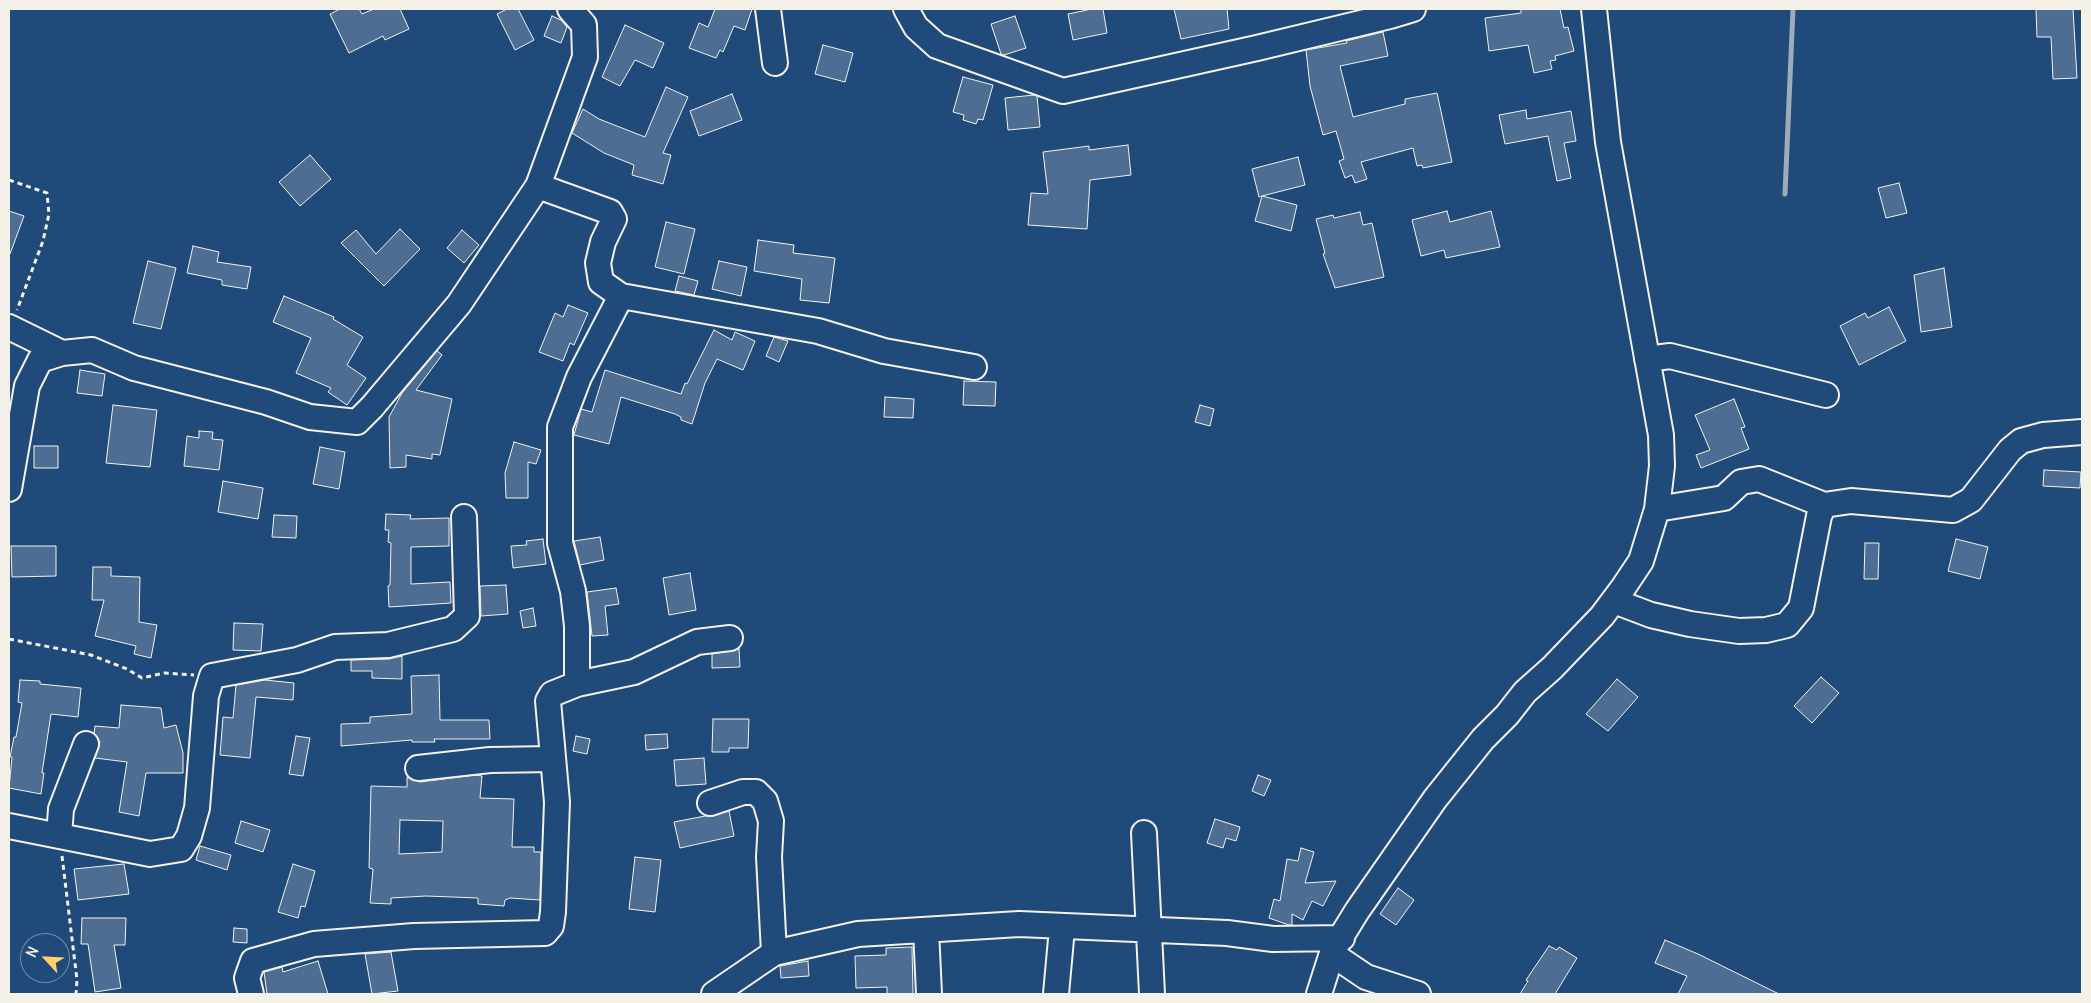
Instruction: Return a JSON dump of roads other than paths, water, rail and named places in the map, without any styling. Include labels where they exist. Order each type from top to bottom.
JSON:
[{"type":"street","points":[[9,489],[26,386],[40,360],[62,353],[92,350],[134,368],[266,402],[310,417],[357,422],[372,408],[459,304],[538,186],[585,57],[584,25],[570,9]]},
{"type":"street","points":[[768,9],[775,63]]},
{"type":"street","points":[[906,9],[916,27],[937,46],[1063,91],[1256,48],[1413,9]]},
{"type":"street","points":[[1319,994],[1337,946],[1357,911],[1435,800],[1483,739],[1507,715],[1524,692],[1552,668],[1614,600],[1641,561],[1657,509],[1662,466],[1661,435],[1608,142],[1594,9]]},
{"type":"street","points":[[538,186],[610,212],[614,219],[604,242],[598,263],[601,282],[621,296],[818,331],[884,351],[974,367]]},
{"type":"street","points":[[577,684],[577,626],[573,591],[560,543],[560,427],[579,377],[621,296]]},
{"type":"street","points":[[9,327],[62,353]]},
{"type":"street","points":[[1647,359],[1670,356],[1826,395]]},
{"type":"street","points":[[1657,509],[1724,498],[1741,482],[1759,479],[1824,505],[1851,501],[1953,510],[1971,500],[2010,450],[2021,441],[2044,435],[2082,432]]},
{"type":"street","points":[[1614,600],[1651,615],[1690,624],[1739,631],[1766,630],[1787,625],[1801,608],[1819,516],[1824,505]]},
{"type":"street","points":[[9,826],[150,854],[181,849],[189,836],[197,808],[205,706],[212,676],[297,660],[335,647],[388,644],[453,629],[467,616],[464,517]]},
{"type":"street","points":[[251,994],[247,978],[253,961],[314,944],[414,936],[546,933],[551,926],[553,912],[557,802],[548,701],[552,694],[577,684],[634,672],[697,642],[730,638]]},
{"type":"street","points":[[59,836],[61,809],[86,744]]},
{"type":"street","points":[[418,768],[490,760],[553,759]]},
{"type":"street","points":[[710,803],[743,792],[756,792],[765,801],[771,821],[769,857],[774,953]]},
{"type":"street","points":[[1144,833],[1152,994]]},
{"type":"street","points":[[718,993],[774,953],[858,934],[1019,924],[1062,928],[1226,934],[1337,946],[1366,976],[1418,994]]},
{"type":"street","points":[[1056,994],[1062,928]]},
{"type":"street","points":[[926,930],[929,994]]},
{"type":"waterway","points":[[1785,194],[1793,9]]}]
